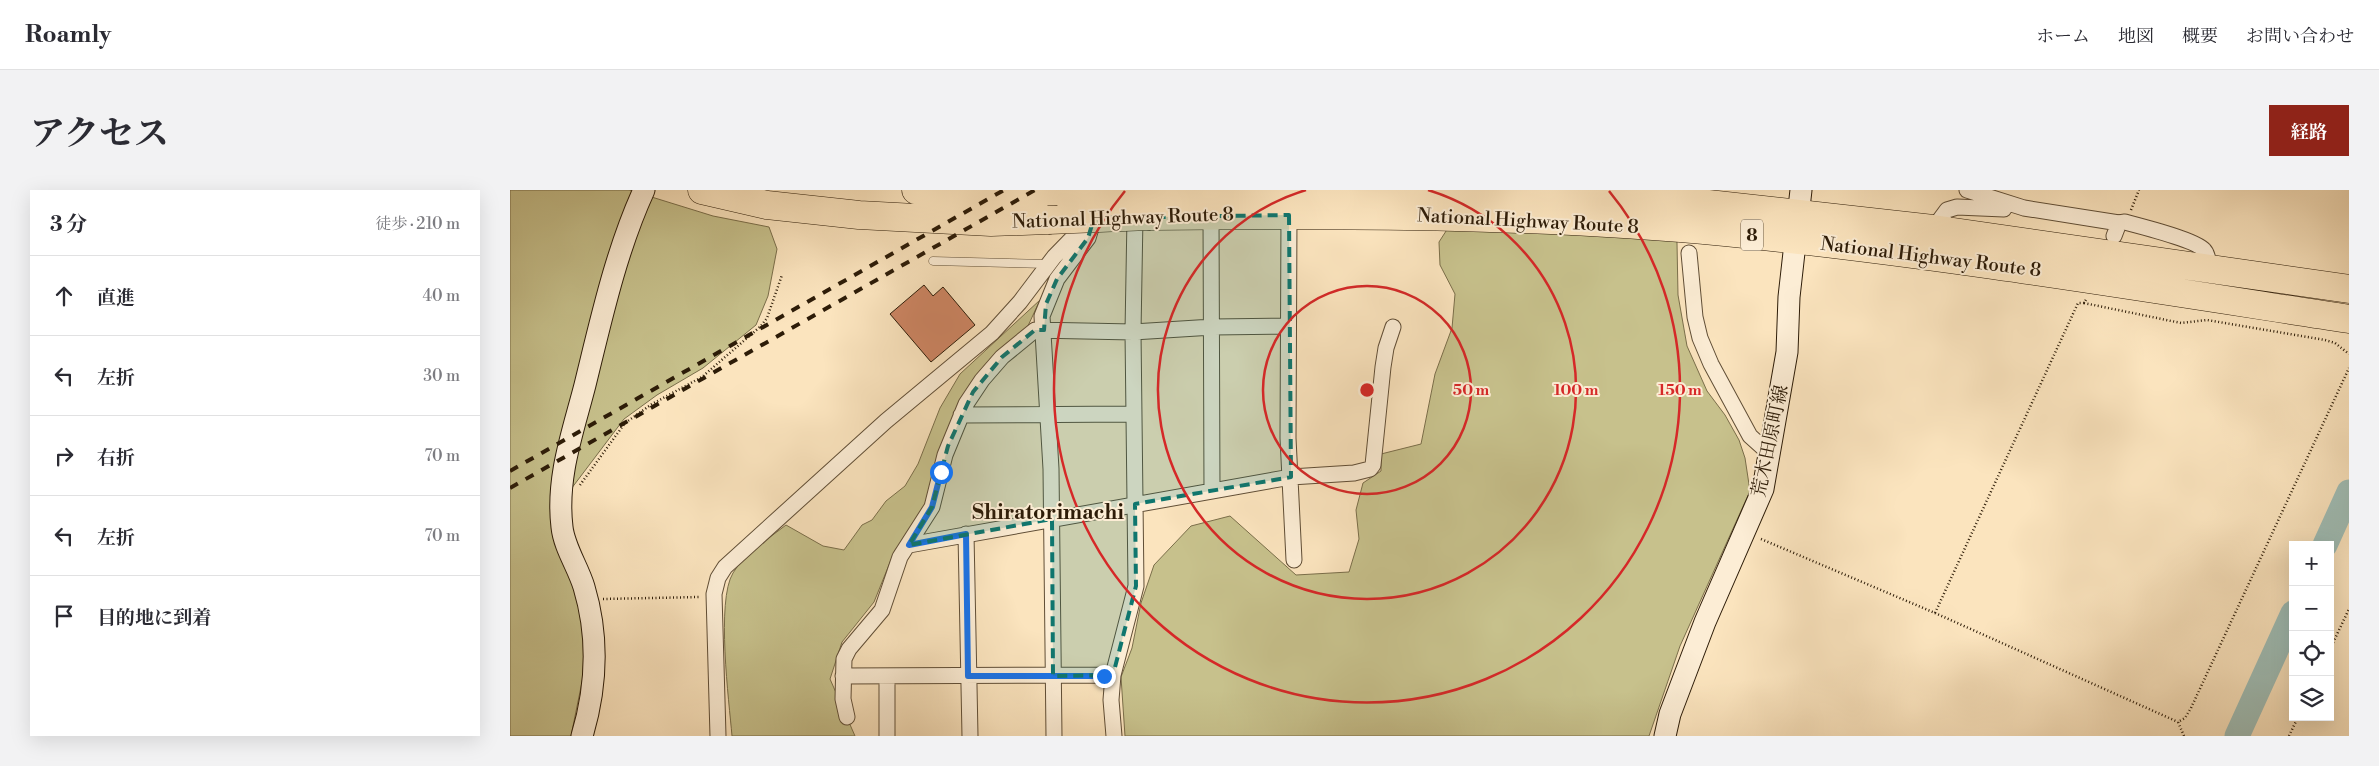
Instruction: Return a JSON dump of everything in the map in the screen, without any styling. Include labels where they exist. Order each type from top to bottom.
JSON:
[{"type":"highway","name":"National Highway Route 8","points":[[702,190],[767,205],[859,215],[981,222],[1048,220],[1148,209],[1226,191],[1602,198],[1690,202],[1800,202],[1933,229],[2349,289]]},
{"type":"highway","name":"National Highway Route 8","points":[[916,190],[977,196],[1064,193],[1148,209],[1211,216],[1492,216],[1722,232],[1941,257],[2349,319]]},
{"type":"street","points":[[582,736],[589,715],[595,673],[594,628],[587,599],[562,528],[561,495],[565,457],[626,236],[644,190]]},
{"type":"street","points":[[718,736],[714,597],[718,578],[725,567],[886,421],[992,333],[1048,264],[1096,215],[1117,190]]},
{"type":"street","points":[[1967,190],[2024,208],[2119,227],[2202,247],[2206,252],[2209,268]]},
{"type":"street","name":"荒木田原町線","points":[[1665,736],[1670,714],[1705,622],[1762,489],[1770,454],[1787,352],[1789,297],[1800,202]]},
{"type":"street","points":[[1933,229],[1947,210],[1957,207],[2024,208]]},
{"type":"street","points":[[1114,736],[1111,700],[1113,675],[1136,586],[1133,332],[1148,209]]},
{"type":"street","points":[[1054,736],[1052,518],[1042,316],[1058,279],[1088,238],[1096,215]]},
{"type":"street","points":[[1288,215],[1288,438],[1294,560]]},
{"type":"street","points":[[1211,216],[1213,327],[1212,491]]},
{"type":"street","points":[[1689,253],[1695,317],[1700,338],[1711,364],[1750,436],[1770,454]]},
{"type":"street","points":[[847,717],[843,699],[844,660],[849,649],[882,610],[900,557],[932,507],[945,455],[962,415],[973,392],[1002,357],[1035,330],[1133,332],[1213,327],[1288,326]]},
{"type":"street","points":[[909,545],[1052,518],[1291,477],[1354,473],[1370,469],[1374,465],[1386,348],[1392,327]]},
{"type":"street","points":[[962,415],[1134,414]]},
{"type":"street","points":[[966,534],[970,736]]},
{"type":"street","points":[[843,676],[1113,675]]},
{"type":"street","points":[[886,736],[887,676]]},
{"type":"lane","points":[[933,261],[1033,262],[1048,264]]},
{"type":"path","points":[[2119,227],[2139,190]]},
{"type":"path","points":[[562,513],[568,501],[626,423],[652,404],[702,378],[761,326],[767,318],[782,275]]},
{"type":"path","points":[[2084,303],[2090,294]]},
{"type":"path","points":[[1935,613],[2078,303],[2181,323],[2207,320],[2325,340],[2335,343],[2349,354]]},
{"type":"path","points":[[2178,722],[2185,718],[2191,708],[2349,368]]},
{"type":"path","points":[[1744,532],[1935,613],[2178,722],[2184,736]]},
{"type":"path","points":[[587,599],[714,597]]},
{"type":"path","points":[[2334,641],[2349,609]]},
{"type":"path","points":[[2289,736],[2296,721]]},
{"type":"highlighted area","points":[[1289,215],[1291,477],[1135,504],[1136,586],[1113,675],[1053,676],[1052,519],[909,545],[932,507],[948,446],[973,392],[1002,357],[1035,330],[1044,330],[1046,304],[1057,279],[1088,238],[1094,218]]},
{"type":"shaded area","points":[[510,190],[629,190],[713,216],[769,227],[777,249],[768,296],[756,325],[703,368],[657,395],[624,419],[565,497],[569,571],[585,630],[583,677],[571,736],[510,736]]},
{"type":"shaded area","points":[[1676,190],[1678,295],[1687,346],[1707,391],[1725,415],[1739,440],[1745,458],[1750,491],[1680,646],[1649,736],[1125,736],[1121,677],[1132,648],[1141,603],[1154,565],[1191,526],[1230,516],[1296,575],[1349,572],[1359,539],[1356,510],[1363,483],[1381,471],[1381,454],[1421,444],[1435,374],[1452,328],[1455,294],[1440,265],[1439,242],[1457,214]]},
{"type":"shaded area","points":[[1040,300],[1027,328],[980,374],[927,504],[915,525],[895,550],[874,602],[842,642],[830,679],[855,736],[732,736],[724,628],[725,605],[733,573],[743,559],[786,525],[823,546],[844,550],[862,525],[872,520],[886,501],[905,486],[918,464],[940,408],[960,374]]},
{"type":"building","points":[[924,285],[933,296],[943,287],[975,325],[931,362],[890,314]]},
{"type":"waterway","points":[[2327,541],[2349,492]]},
{"type":"waterway","points":[[2237,736],[2289,622]]},
{"type":"railway","points":[[510,471],[1004,190]]},
{"type":"railway","points":[[510,488],[1035,190]]},
{"type":"district","name":"Shiratorimachi","points":[[1048,513]]},
{"type":"route","points":[[941,472],[932,507],[909,545],[966,534],[968,676],[1104,676]]}]
